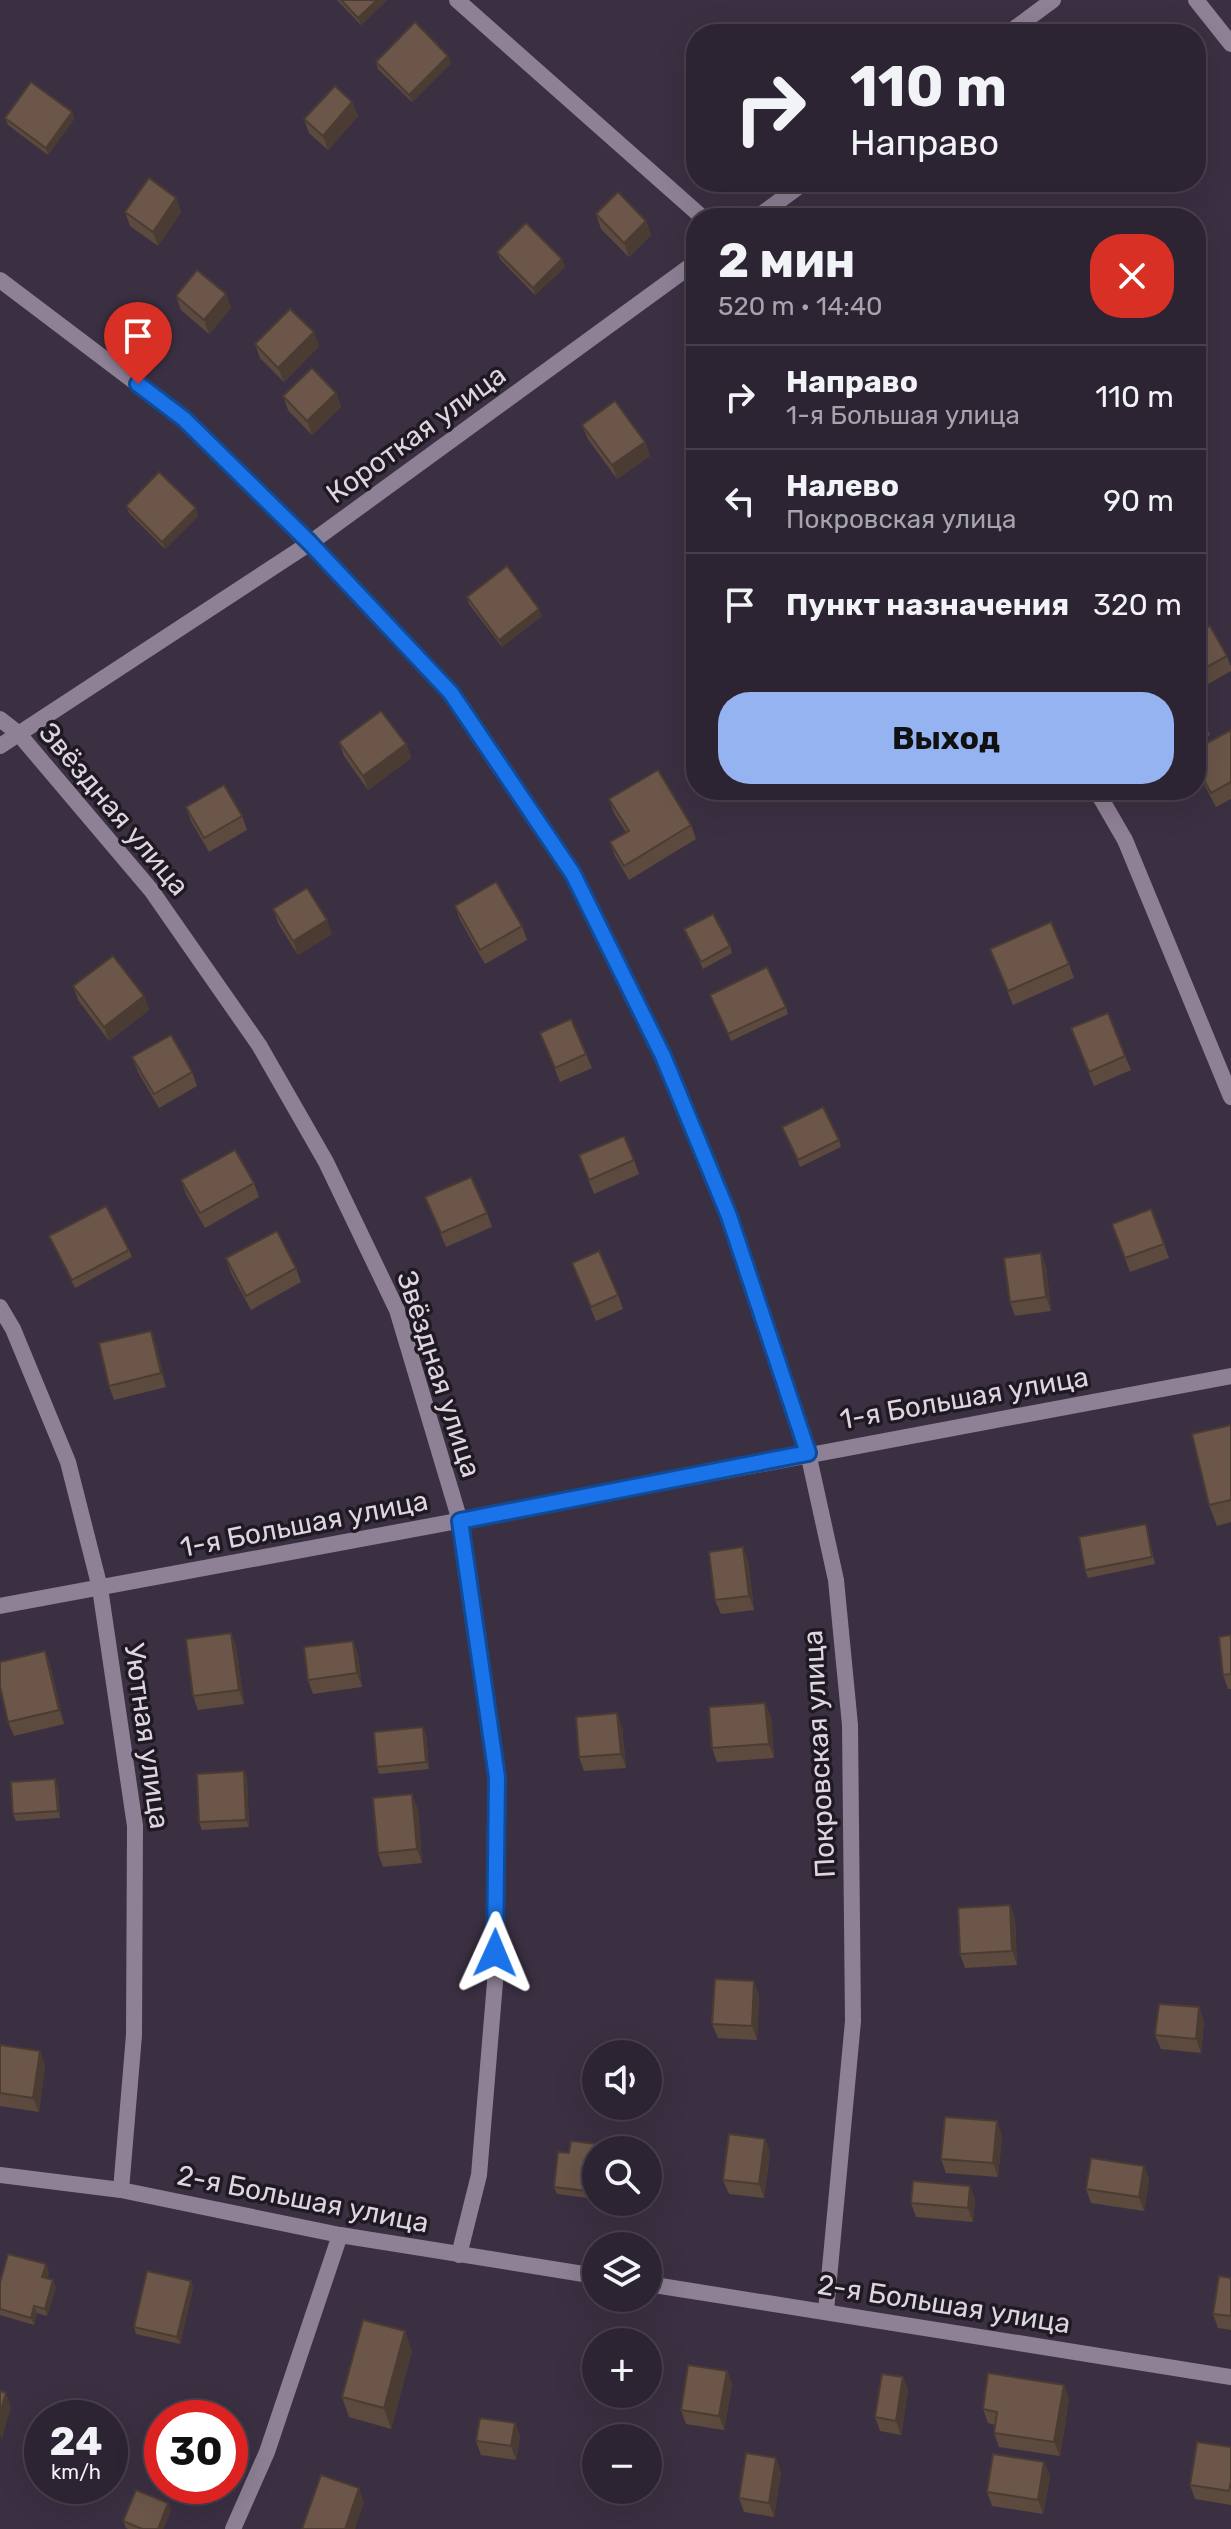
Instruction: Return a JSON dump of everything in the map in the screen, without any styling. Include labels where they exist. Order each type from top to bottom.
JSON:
[{"type":"street","points":[[457,0],[692,208]]},
{"type":"street","points":[[1021,24],[1053,0]]},
{"type":"street","points":[[1196,0],[1231,44]]},
{"type":"street","points":[[770,208],[791,192]]},
{"type":"street","name":"Короткая улица","points":[[0,746],[310,543],[686,269]]},
{"type":"street","name":"Покровская улица","points":[[0,280],[184,419],[310,543],[451,693],[573,874],[663,1056],[729,1216],[808,1453],[836,1580],[850,1725],[853,2021],[826,2311]]},
{"type":"street","name":"Звёздная улица","points":[[0,719],[18,733],[151,890],[259,1045],[326,1162],[397,1310],[460,1521],[497,1777],[495,1982],[479,2175],[459,2255]]},
{"type":"street","points":[[1102,800],[1125,840],[1231,1097]]},
{"type":"street","name":"Уютная улица","points":[[0,1307],[13,1329],[68,1462],[100,1588],[135,1826],[134,2035],[121,2190]]},
{"type":"street","name":"1-я Большая улица","points":[[0,1606],[1231,1376]]},
{"type":"street","name":"2-я Большая улица","points":[[0,2175],[121,2190],[340,2235],[582,2274]]},
{"type":"street","points":[[233,2529],[267,2452],[340,2235]]},
{"type":"street","name":"2-я Большая улица","points":[[662,2286],[1231,2377]]},
{"type":"building","points":[[341,0],[377,0],[358,18]]},
{"type":"building","points":[[415,22],[448,56],[409,95],[376,62]]},
{"type":"building","points":[[31,82],[72,112],[46,148],[5,118]]},
{"type":"building","points":[[335,86],[352,102],[323,136],[304,119]]},
{"type":"building","points":[[149,178],[176,198],[153,232],[125,212]]},
{"type":"building","points":[[618,192],[646,221],[624,243],[596,214]]},
{"type":"building","points":[[526,223],[562,259],[533,288],[497,252]]},
{"type":"building","points":[[197,270],[226,294],[204,320],[176,296]]},
{"type":"building","points":[[290,309],[314,332],[278,368],[255,344]]},
{"type":"building","points":[[312,368],[336,393],[307,421],[283,396]]},
{"type":"building","points":[[615,401],[645,442],[612,465],[582,425]]},
{"type":"building","points":[[159,472],[196,508],[162,542],[126,506]]},
{"type":"building","points":[[507,566],[539,609],[499,640],[467,597]]},
{"type":"building","points":[[1210,626],[1227,656],[1206,668],[1206,628]]},
{"type":"building","points":[[381,711],[406,744],[363,776],[339,742]]},
{"type":"building","points":[[1231,730],[1231,782],[1211,793],[1206,784],[1206,744]]},
{"type":"building","points":[[658,770],[691,825],[624,866],[610,842],[629,831],[609,799]]},
{"type":"building","points":[[224,785],[242,816],[204,838],[186,807]]},
{"type":"building","points":[[496,882],[522,926],[480,950],[455,906]]},
{"type":"building","points":[[307,888],[327,920],[293,941],[273,909]]},
{"type":"building","points":[[713,914],[730,946],[701,962],[684,929]]},
{"type":"building","points":[[1051,922],[1069,964],[1008,991],[990,949]]},
{"type":"building","points":[[113,956],[144,996],[104,1027],[73,986]]},
{"type":"building","points":[[767,967],[786,1007],[728,1034],[710,995]]},
{"type":"building","points":[[1108,1013],[1125,1056],[1089,1072],[1071,1028]]},
{"type":"building","points":[[571,1019],[586,1054],[555,1068],[540,1033]]},
{"type":"building","points":[[171,1035],[192,1072],[154,1094],[132,1057]]},
{"type":"building","points":[[823,1107],[839,1140],[798,1160],[782,1127]]},
{"type":"building","points":[[624,1136],[634,1160],[589,1180],[579,1155]]},
{"type":"building","points":[[235,1150],[254,1183],[200,1213],[181,1180]]},
{"type":"building","points":[[471,1177],[487,1213],[441,1233],[425,1197]]},
{"type":"building","points":[[106,1206],[129,1250],[72,1280],[49,1236]]},
{"type":"building","points":[[1151,1209],[1164,1244],[1125,1258],[1112,1224]]},
{"type":"building","points":[[277,1231],[296,1268],[246,1296],[226,1258]]},
{"type":"building","points":[[599,1251],[618,1295],[591,1307],[572,1263]]},
{"type":"building","points":[[1041,1253],[1046,1297],[1010,1302],[1004,1258]]},
{"type":"building","points":[[151,1331],[161,1373],[109,1386],[99,1343]]},
{"type":"building","points":[[1231,1425],[1231,1500],[1209,1505],[1192,1434]]},
{"type":"building","points":[[1146,1524],[1152,1557],[1085,1570],[1079,1537]]},
{"type":"building","points":[[743,1547],[749,1596],[715,1600],[709,1552]]},
{"type":"building","points":[[231,1633],[239,1690],[193,1696],[186,1639]]},
{"type":"building","points":[[1231,1635],[1231,1674],[1223,1675],[1219,1637]]},
{"type":"building","points":[[353,1641],[357,1673],[308,1680],[304,1647]]},
{"type":"building","points":[[45,1651],[59,1710],[8,1722],[0,1686],[0,1662]]},
{"type":"building","points":[[765,1703],[769,1744],[712,1748],[709,1707]]},
{"type":"building","points":[[617,1713],[621,1754],[579,1757],[576,1717]]},
{"type":"building","points":[[423,1727],[426,1762],[377,1767],[374,1732]]},
{"type":"building","points":[[244,1771],[246,1820],[199,1822],[197,1774]]},
{"type":"building","points":[[55,1779],[58,1811],[13,1814],[11,1782]]},
{"type":"building","points":[[412,1794],[417,1849],[378,1853],[373,1798]]},
{"type":"building","points":[[1010,1905],[1012,1951],[960,1954],[958,1908]]},
{"type":"building","points":[[715,1979],[754,1981],[752,2026],[712,2024]]},
{"type":"building","points":[[1159,2004],[1199,2007],[1196,2039],[1155,2035]]},
{"type":"building","points":[[0,2045],[40,2051],[33,2098],[0,2093]]},
{"type":"building","points":[[945,2117],[997,2121],[993,2163],[941,2159]]},
{"type":"building","points":[[729,2134],[765,2139],[759,2184],[723,2180]]},
{"type":"building","points":[[571,2141],[582,2142],[582,2190],[554,2187],[558,2152],[569,2153]]},
{"type":"building","points":[[1091,2158],[1144,2166],[1139,2197],[1086,2189]]},
{"type":"building","points":[[913,2181],[970,2186],[968,2208],[911,2203]]},
{"type":"building","points":[[8,2254],[46,2264],[42,2277],[53,2280],[45,2309],[34,2306],[31,2318],[0,2309],[0,2283]]},
{"type":"building","points":[[147,2271],[191,2281],[177,2337],[134,2327]]},
{"type":"building","points":[[1219,2276],[1231,2278],[1231,2316],[1213,2314]]},
{"type":"building","points":[[363,2320],[405,2331],[384,2408],[342,2397]]},
{"type":"building","points":[[688,2365],[727,2371],[719,2416],[681,2410]]},
{"type":"building","points":[[988,2373],[1064,2385],[1054,2442],[994,2433],[997,2412],[983,2409]]},
{"type":"building","points":[[882,2374],[903,2377],[896,2421],[875,2417]]},
{"type":"building","points":[[0,2391],[6,2393],[0,2413]]},
{"type":"building","points":[[480,2418],[515,2423],[511,2446],[476,2441]]},
{"type":"building","points":[[1197,2442],[1231,2447],[1229,2491],[1190,2485]]},
{"type":"building","points":[[746,2453],[776,2458],[769,2503],[739,2498]]},
{"type":"building","points":[[993,2454],[1044,2462],[1038,2500],[987,2492]]},
{"type":"building","points":[[321,2475],[359,2488],[345,2529],[302,2529]]},
{"type":"building","points":[[136,2490],[144,2493],[144,2504],[168,2504],[158,2529],[142,2529],[123,2521]]},
{"type":"route","points":[[138,384],[184,419],[310,543],[451,693],[573,874],[663,1056],[729,1216],[808,1453],[460,1521],[497,1777],[495,1953]]}]
